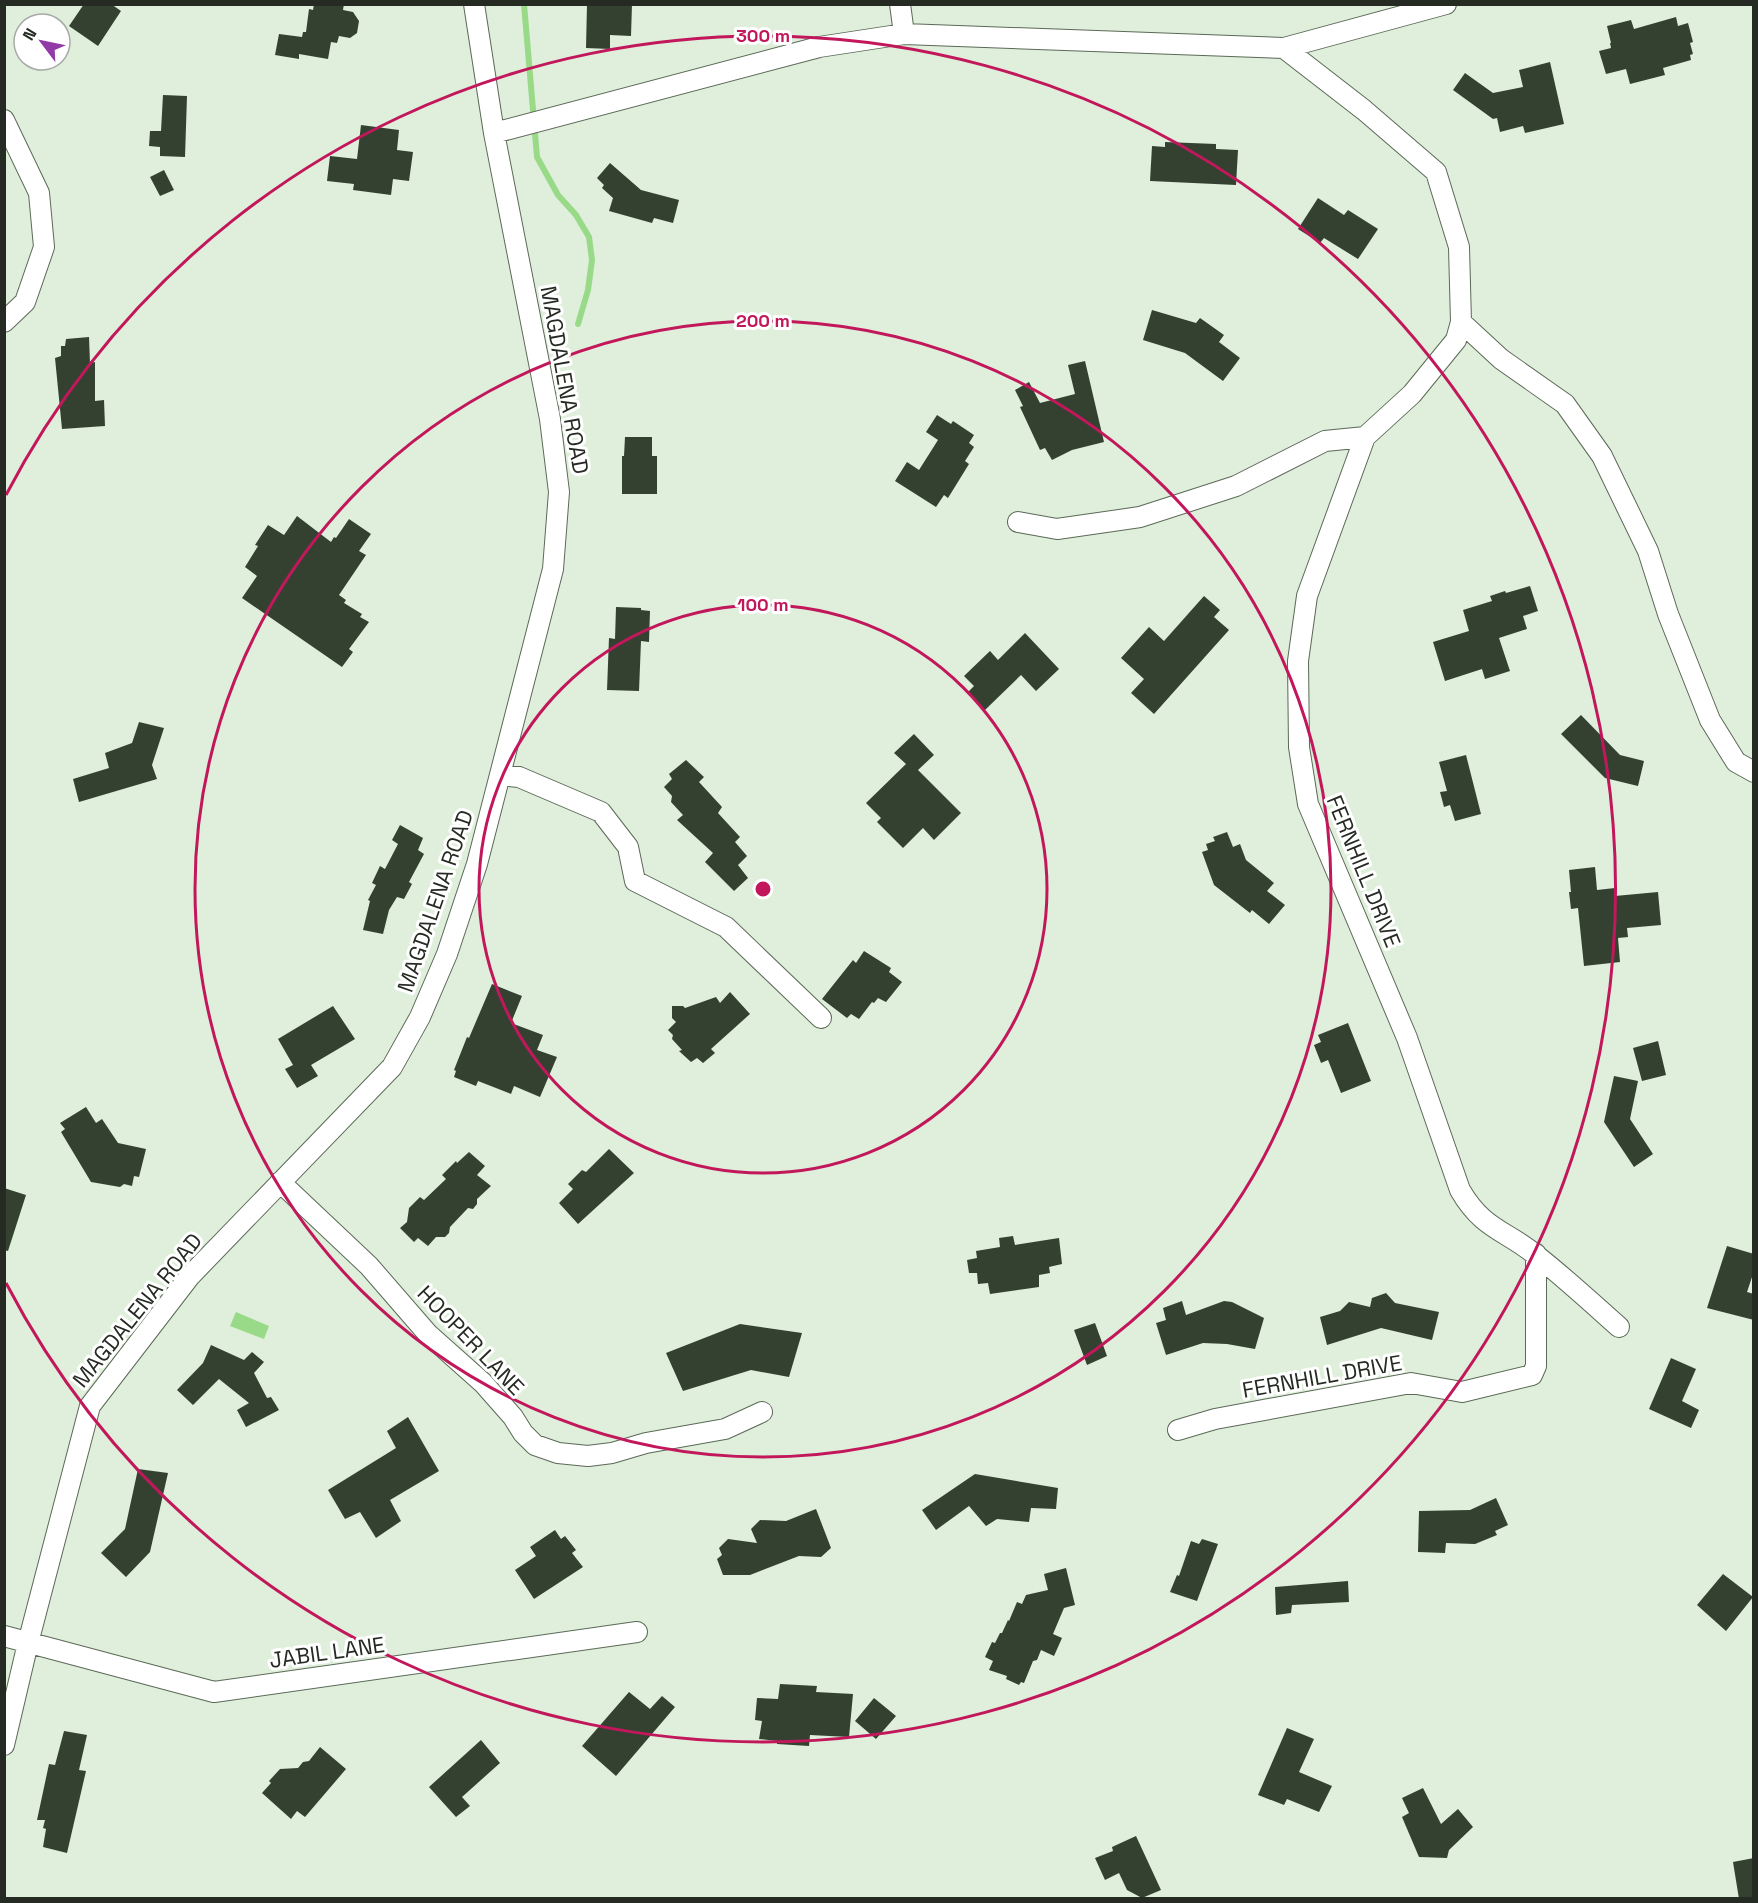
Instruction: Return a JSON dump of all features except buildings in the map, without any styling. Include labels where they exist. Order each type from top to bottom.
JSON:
[{"type":"street","name":"MAGDALENA ROAD","points":[[4,1745],[28,1643],[90,1406],[189,1276],[392,1067],[420,1017],[447,954],[477,864],[553,569],[559,492],[550,419],[494,133],[474,4]]},
{"type":"street","points":[[900,4],[904,34]]},
{"type":"street","points":[[494,133],[819,47],[904,34],[1284,48],[1446,4]]},
{"type":"street","points":[[1284,48],[1364,110],[1436,172],[1459,246],[1461,322],[1501,359],[1565,404],[1602,456],[1648,551],[1668,614],[1710,720],[1736,762],[1754,772]]},
{"type":"street","points":[[4,120],[39,193],[44,247],[24,302],[4,322]]},
{"type":"street","name":"FERNHILL DRIVE","points":[[1461,322],[1456,340],[1412,394],[1365,437],[1307,596],[1298,661],[1299,747],[1308,804],[1407,1038],[1460,1190],[1468,1203],[1491,1227],[1536,1254],[1618,1327]]},
{"type":"street","points":[[1018,522],[1057,529],[1140,517],[1236,486],[1325,441],[1365,437]]},
{"type":"street","points":[[500,775],[519,777],[601,812],[628,847],[635,881],[726,927],[821,1017]]},
{"type":"street","name":"HOOPER LANE","points":[[280,1182],[369,1266],[428,1334],[483,1383],[535,1445],[558,1454],[588,1456],[612,1453],[646,1443],[725,1429],[762,1412]]},
{"type":"street","name":"FERNHILL DRIVE","points":[[1178,1430],[1215,1419],[1411,1383],[1462,1392],[1532,1375],[1536,1366],[1536,1254]]},
{"type":"street","name":"JABIL LANE","points":[[4,1636],[214,1692],[637,1632]]},
{"type":"shaded area","points":[[236,1312],[269,1326],[264,1339],[230,1326]]},
{"type":"waterway","points":[[524,4],[537,157],[558,195],[576,215],[589,237],[592,260],[588,290],[578,324]]}]
